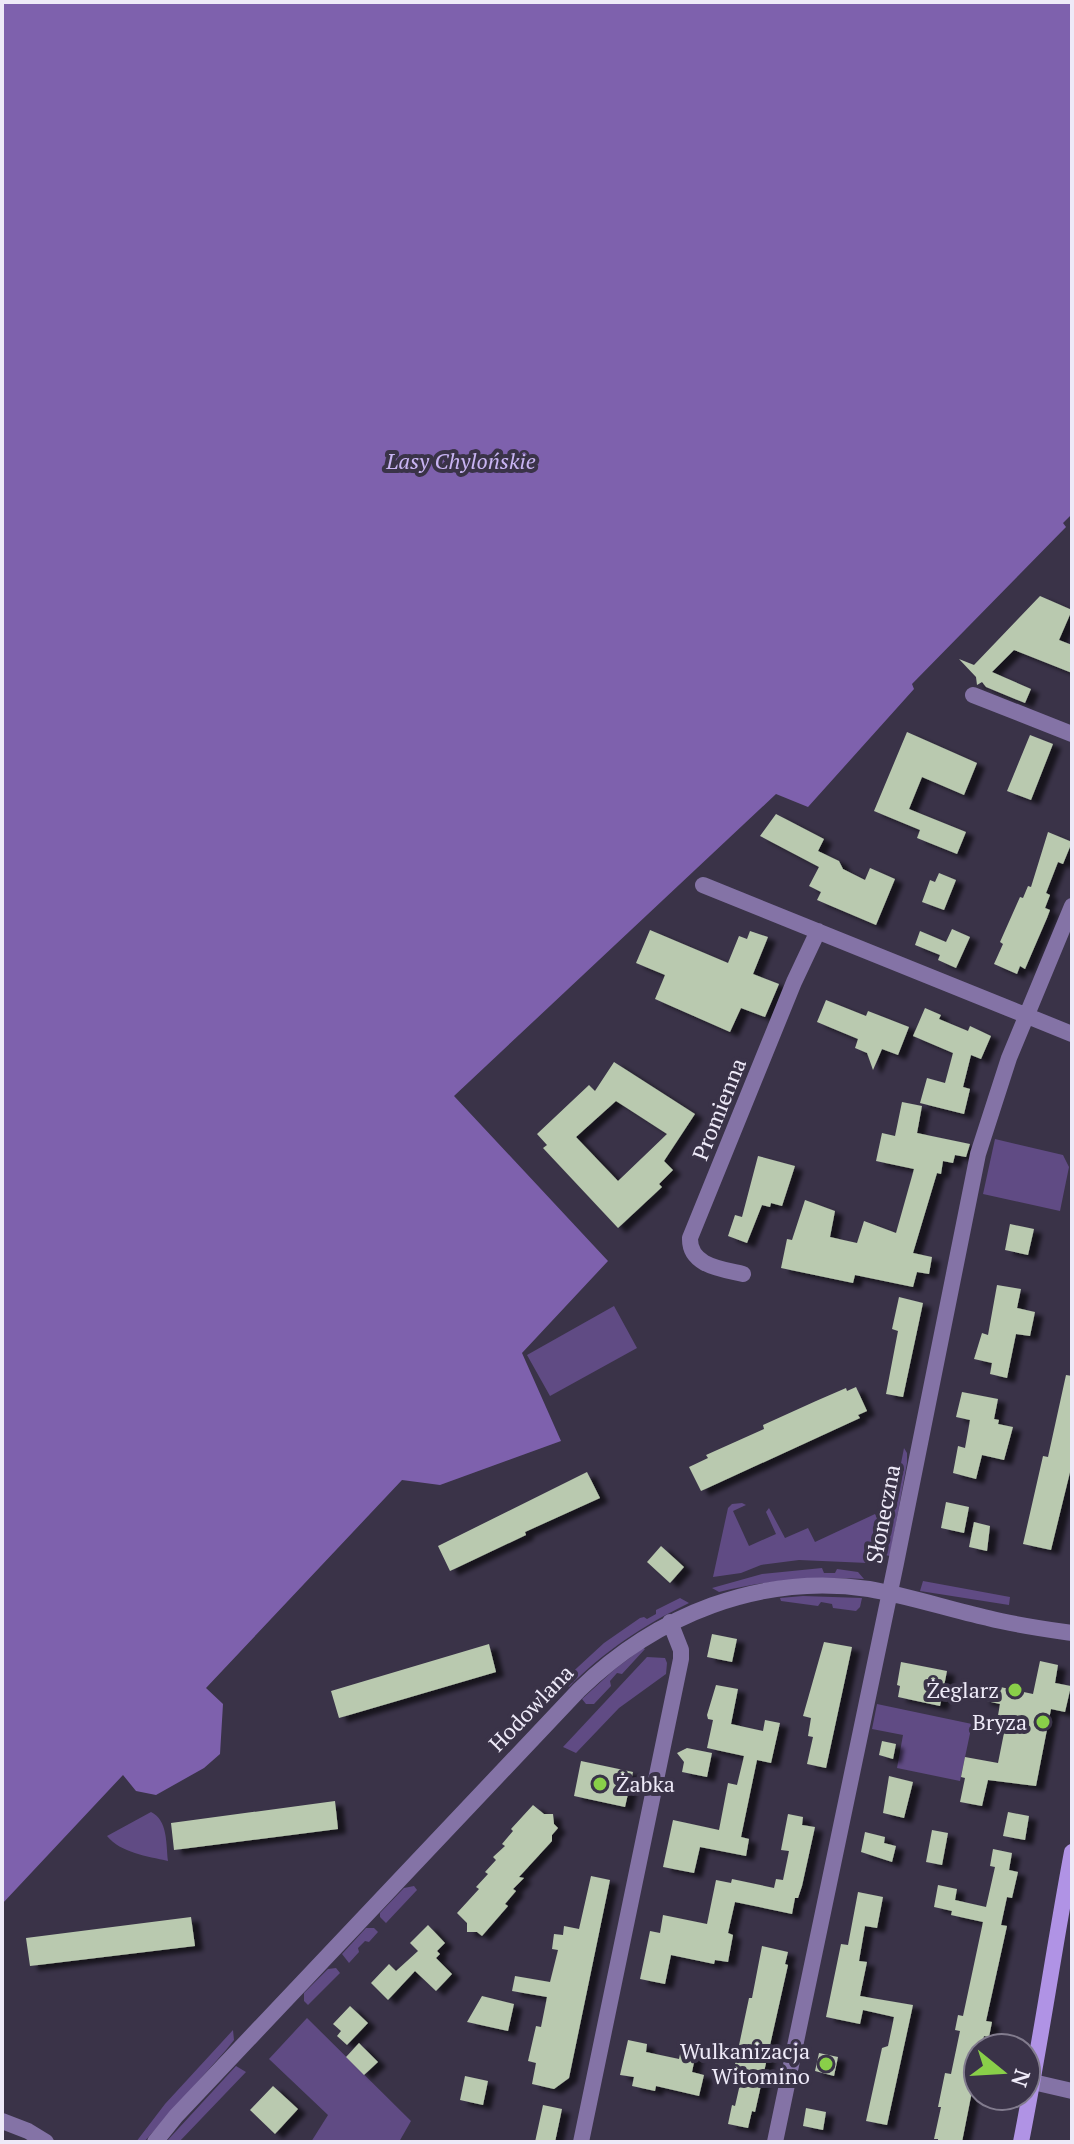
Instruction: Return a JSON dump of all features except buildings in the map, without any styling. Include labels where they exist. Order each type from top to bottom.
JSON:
[{"type":"main road","points":[[1039,2032],[1072,1852]]},
{"type":"main road","points":[[1021,2142],[1027,2112]]},
{"type":"street","points":[[973,695],[1072,734]]},
{"type":"street","points":[[703,885],[1072,1034]]},
{"type":"street","name":"Słoneczna","points":[[775,2142],[978,1154],[991,1107],[1072,906]]},
{"type":"street","name":"Promienna","points":[[743,1274],[699,1259],[690,1246],[690,1238],[794,982],[818,931]]},
{"type":"street","name":"Hodowlana","points":[[155,2142],[176,2116],[579,1690],[622,1651],[670,1622],[712,1605],[771,1589],[828,1586],[889,1593],[987,1618],[1072,1633]]},
{"type":"street","points":[[581,2142],[681,1659],[681,1650],[670,1622]]},
{"type":"street","points":[[1042,2084],[1072,2091]]},
{"type":"street","points":[[2,2121],[46,2142]]},
{"type":"shaded area","points":[[995,1139],[1063,1155],[1069,1167],[1060,1211],[983,1194]]},
{"type":"shaded area","points":[[614,1306],[637,1348],[550,1396],[527,1355]]},
{"type":"shaded area","points":[[904,1448],[907,1463],[890,1556],[885,1555],[880,1533],[882,1520],[893,1504]]},
{"type":"shaded area","points":[[732,1504],[746,1505],[733,1511],[749,1546],[776,1534],[766,1512],[769,1508],[785,1538],[808,1528],[815,1542],[875,1514],[878,1519],[868,1563],[799,1560],[761,1565],[741,1573],[713,1577],[728,1508]]},
{"type":"shaded area","points":[[822,1568],[824,1573],[835,1573],[837,1569],[858,1572],[864,1579],[791,1580],[719,1592],[712,1588],[762,1574]]},
{"type":"shaded area","points":[[923,1581],[1010,1597],[1009,1605],[920,1591]]},
{"type":"shaded area","points":[[680,1598],[689,1603],[625,1640],[569,1687],[567,1685],[566,1678],[604,1643],[640,1618],[647,1619],[656,1614],[656,1610]]},
{"type":"shaded area","points":[[780,1598],[862,1598],[856,1611],[833,1608],[832,1604],[821,1602],[818,1606],[781,1601]]},
{"type":"shaded area","points":[[643,1648],[622,1674],[617,1673],[610,1681],[611,1686],[594,1704],[586,1704],[582,1699]]},
{"type":"shaded area","points":[[647,1657],[665,1658],[666,1674],[619,1708],[576,1753],[563,1747]]},
{"type":"shaded area","points":[[877,1704],[972,1724],[960,1781],[897,1768],[903,1735],[872,1729]]},
{"type":"shaded area","points":[[151,1812],[161,1821],[168,1861],[127,1850],[107,1836]]},
{"type":"shaded area","points":[[414,1886],[417,1890],[386,1923],[380,1913],[404,1888]]},
{"type":"shaded area","points":[[366,1928],[374,1928],[378,1932],[358,1948],[359,1952],[349,1963],[342,1954]]},
{"type":"shaded area","points":[[336,1968],[340,1973],[308,2005],[304,2001],[304,1993],[328,1969]]},
{"type":"shaded area","points":[[307,2018],[411,2121],[399,2142],[311,2142],[328,2115],[269,2059]]},
{"type":"shaded area","points":[[233,2030],[234,2040],[226,2050],[144,2142],[136,2142],[165,2104]]},
{"type":"shaded area","points":[[236,2066],[246,2072],[179,2142],[166,2142]]},
{"type":"green space","name":"Lasy Chylońskie","points":[[2,2],[1072,2],[1072,514],[1063,523],[1066,527],[912,684],[914,689],[808,807],[776,794],[454,1096],[608,1261],[522,1353],[561,1441],[440,1485],[402,1480],[206,1688],[223,1704],[220,1754],[204,1768],[156,1795],[136,1791],[123,1775],[2,1904]]},
{"type":"place","name":"Żeglarz","points":[[1015,1690]]},
{"type":"place","name":"Bryza","points":[[1043,1722]]},
{"type":"place","name":"Żabka","points":[[600,1784]]},
{"type":"place","name":"Wulkanizacja Witomino","points":[[826,2064]]}]
